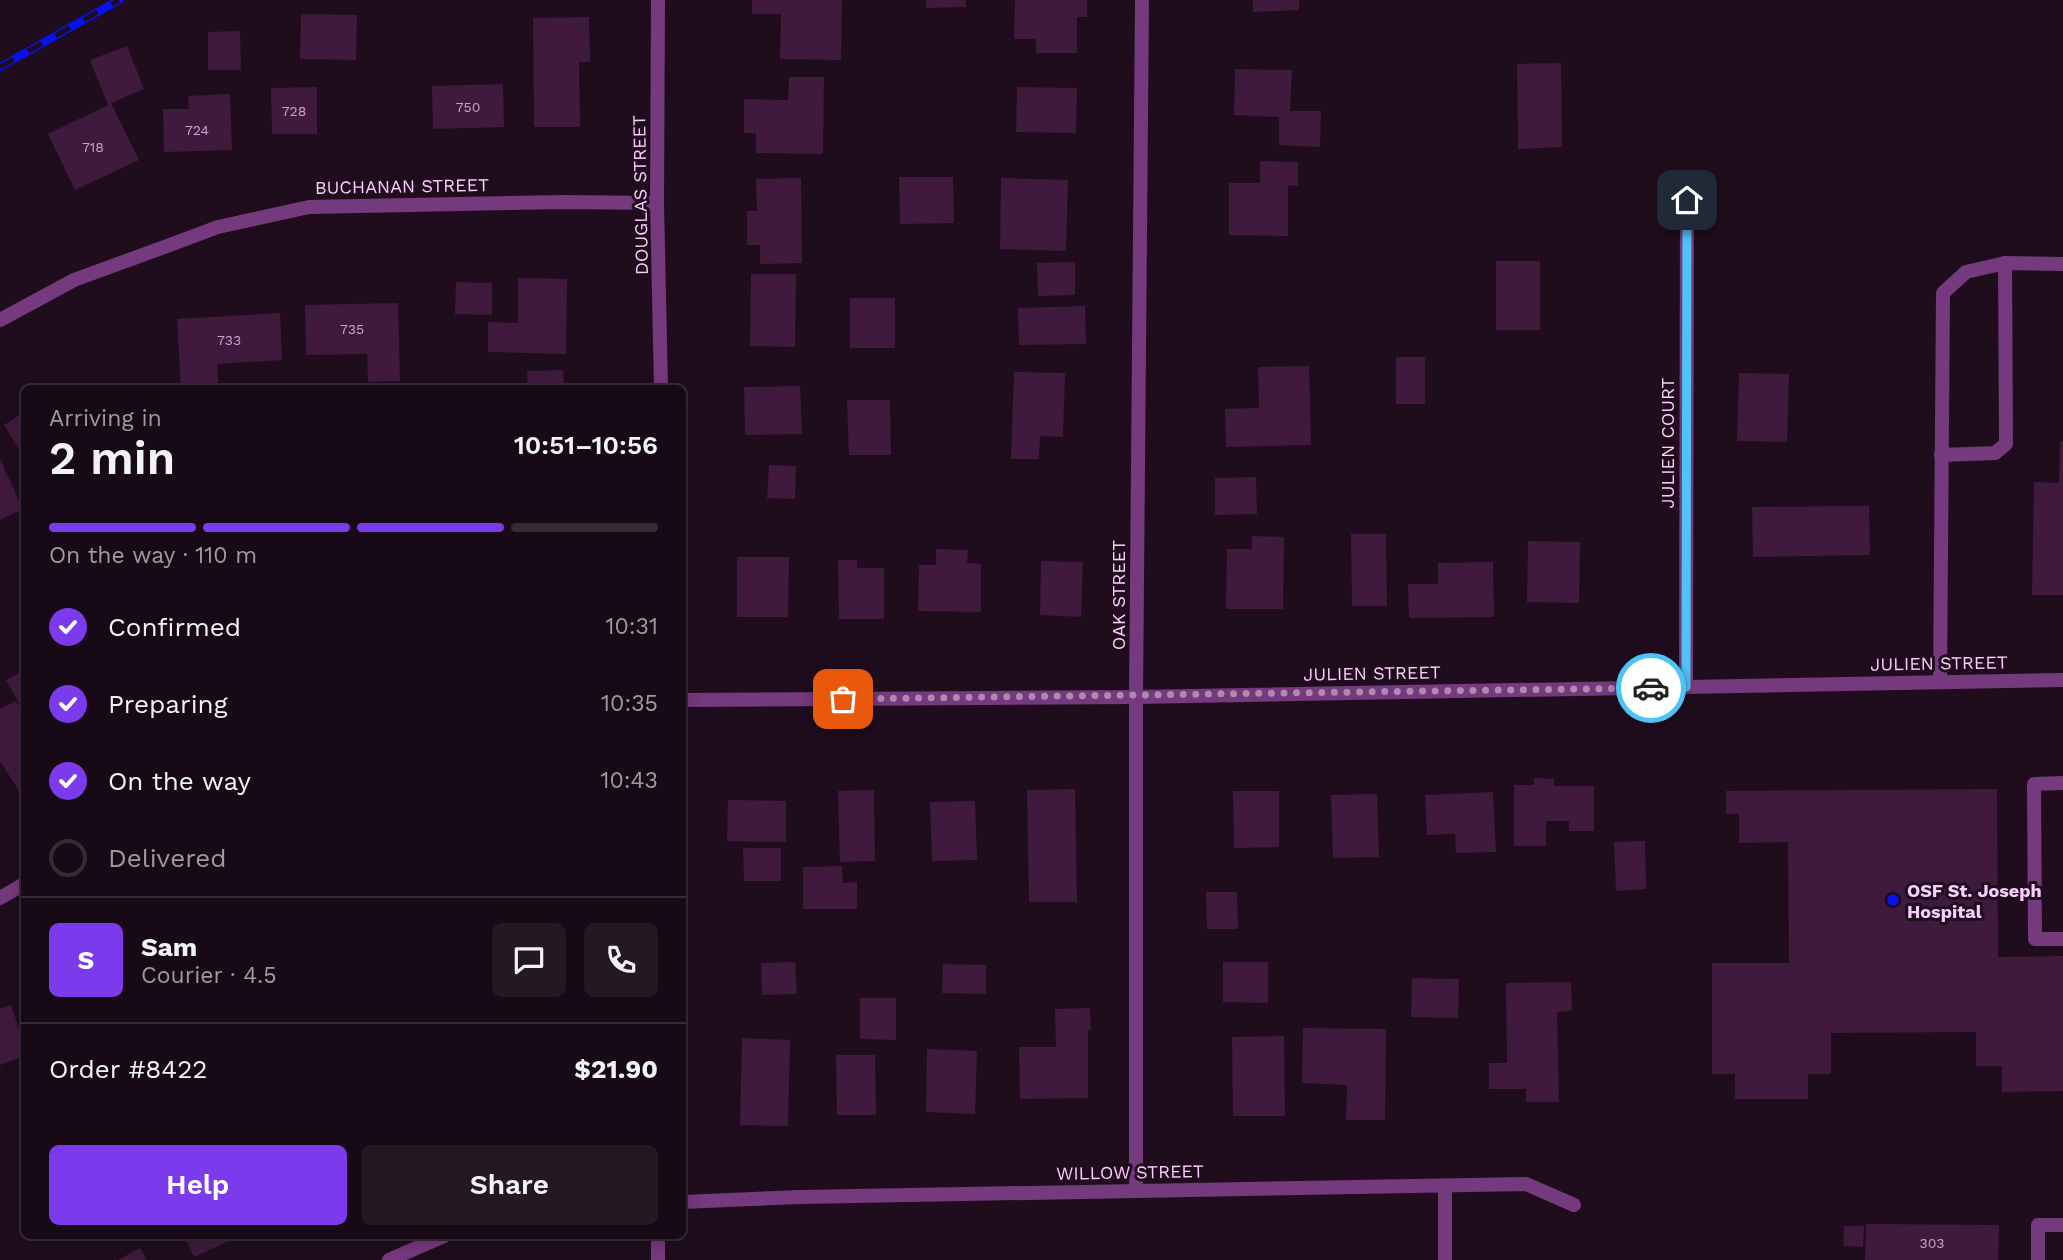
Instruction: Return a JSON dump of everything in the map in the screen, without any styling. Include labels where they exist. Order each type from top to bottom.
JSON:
[{"type":"street","name":"DOUGLAS STREET","points":[[658,0],[660,385]]},
{"type":"street","name":"OAK STREET","points":[[1136,1191],[1136,696],[1142,0]]},
{"type":"street","name":"JULIEN COURT","points":[[1686,687],[1687,200]]},
{"type":"street","name":"BUCHANAN STREET","points":[[0,320],[74,280],[218,228],[309,207],[657,203]]},
{"type":"street","points":[[1941,456],[1995,453],[2006,444],[2005,263]]},
{"type":"street","points":[[1940,682],[1943,293],[1966,272],[2005,263],[2063,264]]},
{"type":"street","name":"JULIEN STREET","points":[[686,700],[1136,696],[2063,680]]},
{"type":"street","points":[[2063,783],[2034,784],[2035,939],[2063,939]]},
{"type":"street","points":[[0,898],[21,886]]},
{"type":"street","name":"WILLOW STREET","points":[[686,1202],[800,1197],[1527,1184],[1574,1205]]},
{"type":"street","points":[[1445,1186],[1445,1260]]},
{"type":"street","points":[[2038,1260],[2038,1225],[2063,1225]]},
{"type":"street","points":[[389,1260],[437,1239]]},
{"type":"street","points":[[657,1260],[658,1239]]},
{"type":"building","points":[[752,0],[842,0],[841,60],[780,59],[781,14],[752,14]]},
{"type":"building","points":[[926,0],[966,0],[966,7],[926,8]]},
{"type":"building","points":[[1015,0],[1087,0],[1087,17],[1077,17],[1077,53],[1036,53],[1036,39],[1014,39]]},
{"type":"building","points":[[1253,0],[1299,0],[1299,10],[1253,12]]},
{"type":"building","points":[[301,14],[357,15],[356,60],[300,59]]},
{"type":"building","points":[[589,17],[590,62],[579,62],[580,127],[534,127],[533,18]]},
{"type":"building","points":[[240,31],[241,70],[208,70],[208,32]]},
{"type":"building","points":[[127,46],[144,89],[111,103],[139,160],[75,190],[48,134],[108,105],[90,60]]},
{"type":"building","points":[[1561,63],[1562,147],[1518,149],[1517,64]]},
{"type":"building","points":[[1235,69],[1292,70],[1290,111],[1321,111],[1320,147],[1279,145],[1279,117],[1234,115]]},
{"type":"building","points":[[789,77],[824,77],[823,154],[756,153],[756,133],[744,133],[744,99],[788,100]]},
{"type":"building","points":[[503,84],[504,127],[433,129],[432,86]]},
{"type":"building","points":[[317,87],[317,134],[272,134],[271,88]]},
{"type":"building","points":[[1017,87],[1077,88],[1076,133],[1016,132]]},
{"type":"building","points":[[230,94],[232,150],[164,152],[163,109],[189,109],[188,96]]},
{"type":"building","points":[[1260,161],[1298,162],[1298,186],[1288,185],[1288,236],[1229,235],[1229,183],[1260,183]]},
{"type":"building","points":[[899,177],[953,177],[954,223],[900,224]]},
{"type":"building","points":[[801,178],[802,263],[760,264],[760,245],[747,245],[747,211],[757,211],[756,179]]},
{"type":"building","points":[[1001,178],[1068,180],[1066,251],[1000,249]]},
{"type":"building","points":[[1496,261],[1540,261],[1540,330],[1496,330]]},
{"type":"building","points":[[1075,262],[1075,295],[1038,296],[1037,263]]},
{"type":"building","points":[[751,274],[796,274],[795,347],[750,346]]},
{"type":"building","points":[[518,278],[567,279],[566,354],[488,352],[488,322],[518,323]]},
{"type":"building","points":[[456,282],[492,283],[492,315],[455,314]]},
{"type":"building","points":[[850,298],[895,298],[895,348],[850,348]]},
{"type":"building","points":[[398,303],[400,381],[368,382],[367,354],[306,355],[305,305]]},
{"type":"building","points":[[1085,306],[1086,344],[1019,345],[1018,308]]},
{"type":"building","points":[[280,313],[282,360],[217,364],[219,385],[181,385],[177,319]]},
{"type":"building","points":[[1396,357],[1425,357],[1425,404],[1396,404]]},
{"type":"building","points":[[1309,366],[1311,445],[1226,447],[1225,409],[1259,408],[1258,367]]},
{"type":"building","points":[[563,370],[564,385],[528,385],[527,371]]},
{"type":"building","points":[[1014,372],[1065,373],[1063,437],[1040,436],[1039,459],[1011,459]]},
{"type":"building","points":[[1739,373],[1789,374],[1787,442],[1737,441]]},
{"type":"building","points":[[800,386],[802,434],[745,435],[744,387]]},
{"type":"building","points":[[847,400],[890,400],[891,455],[849,455]]},
{"type":"building","points":[[21,414],[21,453],[4,425]]},
{"type":"building","points":[[2060,441],[2063,441],[2063,595],[2032,595],[2034,482],[2059,483]]},
{"type":"building","points":[[0,459],[21,510],[0,520]]},
{"type":"building","points":[[769,465],[796,466],[795,499],[767,498]]},
{"type":"building","points":[[1256,477],[1257,514],[1215,515],[1215,478]]},
{"type":"building","points":[[1869,506],[1870,555],[1753,557],[1752,507]]},
{"type":"building","points":[[1351,534],[1386,534],[1387,606],[1352,606]]},
{"type":"building","points":[[1252,536],[1284,537],[1283,609],[1226,609],[1227,549],[1252,549]]},
{"type":"building","points":[[1528,541],[1580,542],[1579,603],[1527,602]]},
{"type":"building","points":[[936,549],[968,550],[967,563],[981,564],[981,612],[918,611],[919,565],[936,565]]},
{"type":"building","points":[[737,557],[789,557],[788,617],[737,617]]},
{"type":"building","points":[[838,560],[857,560],[857,568],[884,568],[884,619],[839,619]]},
{"type":"building","points":[[1041,561],[1083,562],[1081,617],[1040,615]]},
{"type":"building","points":[[1493,562],[1494,617],[1409,618],[1408,584],[1438,584],[1438,563]]},
{"type":"building","points":[[21,672],[21,707],[6,680]]},
{"type":"building","points":[[16,701],[21,710],[21,794],[0,761],[0,709]]},
{"type":"building","points":[[1534,778],[1554,779],[1554,786],[1594,786],[1594,831],[1569,831],[1569,821],[1546,821],[1546,846],[1514,846],[1514,785],[1534,785]]},
{"type":"building","points":[[1075,789],[1077,902],[1029,902],[1027,790]]},
{"type":"building","name":"OSF St. Joseph Hospital","points":[[1997,789],[1998,957],[2063,956],[2063,1091],[2002,1092],[2002,1066],[1976,1066],[1976,1032],[1831,1033],[1831,1074],[1808,1074],[1808,1099],[1735,1099],[1735,1074],[1712,1074],[1712,963],[1789,963],[1788,842],[1739,843],[1739,814],[1726,814],[1726,791]]},
{"type":"building","points":[[874,790],[875,861],[840,862],[838,791]]},
{"type":"building","points":[[1233,791],[1279,791],[1279,847],[1234,848]]},
{"type":"building","points":[[1493,792],[1496,852],[1456,853],[1455,834],[1427,835],[1425,795]]},
{"type":"building","points":[[1377,794],[1379,857],[1333,858],[1331,795]]},
{"type":"building","points":[[728,800],[786,801],[786,842],[727,841]]},
{"type":"building","points":[[975,801],[977,860],[932,861],[930,802]]},
{"type":"building","points":[[1645,841],[1646,889],[1616,891],[1614,842]]},
{"type":"building","points":[[743,848],[781,848],[781,881],[744,881]]},
{"type":"building","points":[[842,866],[843,883],[857,882],[857,909],[803,909],[803,867]]},
{"type":"building","points":[[1206,892],[1237,892],[1238,929],[1207,929]]},
{"type":"building","points":[[795,962],[797,994],[762,995],[761,963]]},
{"type":"building","points":[[1223,962],[1268,962],[1268,1003],[1223,1002]]},
{"type":"building","points":[[943,964],[986,965],[986,994],[942,993]]},
{"type":"building","points":[[1412,978],[1459,979],[1458,1018],[1411,1017]]},
{"type":"building","points":[[1571,982],[1572,1011],[1557,1012],[1559,1102],[1526,1102],[1526,1089],[1489,1089],[1489,1063],[1507,1063],[1506,983]]},
{"type":"building","points":[[860,998],[896,998],[896,1040],[860,1039]]},
{"type":"building","points":[[11,1005],[21,1034],[21,1057],[0,1065],[0,1009]]},
{"type":"building","points":[[1090,1008],[1088,1098],[1020,1099],[1019,1047],[1056,1047],[1055,1009]]},
{"type":"building","points":[[1303,1028],[1386,1029],[1385,1120],[1346,1120],[1347,1085],[1302,1083]]},
{"type":"building","points":[[1284,1036],[1285,1116],[1233,1116],[1232,1037]]},
{"type":"building","points":[[742,1038],[790,1040],[788,1126],[740,1125]]},
{"type":"building","points":[[927,1049],[977,1051],[975,1114],[926,1112]]},
{"type":"building","points":[[836,1055],[875,1055],[876,1115],[837,1115]]},
{"type":"building","points":[[1866,1224],[1999,1225],[1998,1260],[1865,1260]]},
{"type":"building","points":[[1844,1226],[1864,1226],[1863,1247],[1843,1246]]},
{"type":"building","points":[[185,1239],[233,1239],[194,1257]]},
{"type":"building","points":[[140,1248],[147,1260],[118,1260]]},
{"type":"railway","points":[[0,67],[119,0]]},
{"type":"way so far","points":[[843,699],[1651,688]]},
{"type":"place","name":"OSF St. Joseph Hospital","points":[[1893,900]]},
{"type":"route","points":[[1651,688],[1686,687],[1687,200]]}]
